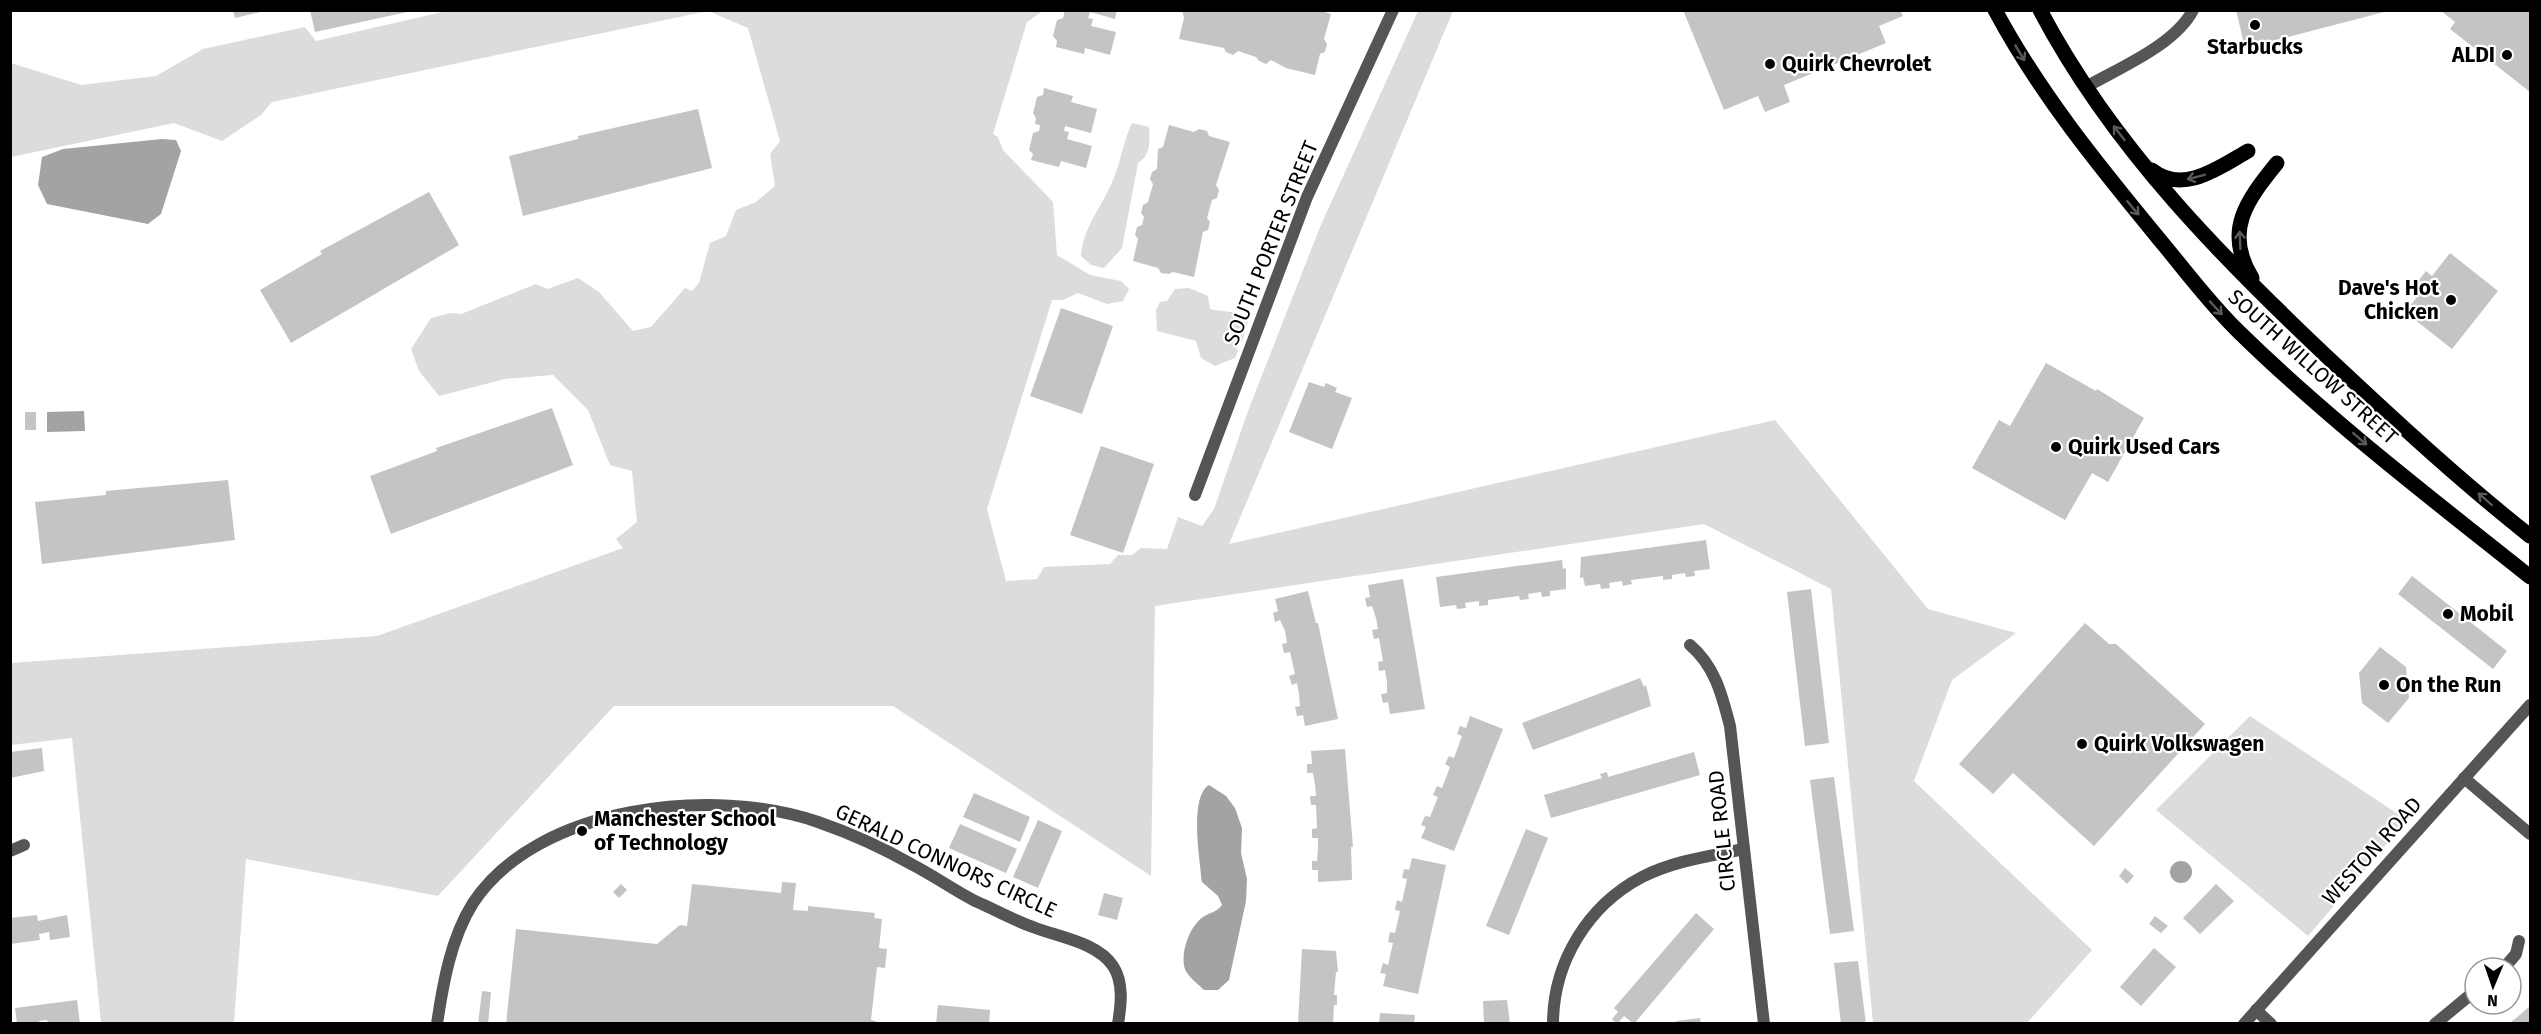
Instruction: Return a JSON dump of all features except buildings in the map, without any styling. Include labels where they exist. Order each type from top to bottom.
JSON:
[{"type":"main road","name":"SOUTH WILLOW STREET","points":[[1995,10],[2041,86],[2099,168],[2216,309],[2279,369],[2410,483],[2530,577]]},
{"type":"main road","name":"SOUTH WILLOW STREET","points":[[2040,10],[2086,87],[2142,163],[2223,255],[2261,294],[2423,447],[2530,536]]},
{"type":"main road","points":[[2142,163],[2157,174],[2183,180],[2204,175],[2248,152]]},
{"type":"main road","points":[[2261,294],[2241,256],[2239,233],[2248,201],[2277,163]]},
{"type":"street","name":"SOUTH PORTER STREET","points":[[1195,495],[1307,197],[1393,10]]},
{"type":"street","points":[[2086,87],[2164,42],[2180,30],[2193,10]]},
{"type":"street","name":"CIRCLE ROAD","points":[[1690,645],[1704,658],[1720,688],[1730,726],[1764,1023]]},
{"type":"street","name":"WESTON ROAD","points":[[2244,1023],[2530,705]]},
{"type":"street","points":[[2464,778],[2530,834]]},
{"type":"street","name":"GERALD CONNORS CIRCLE","points":[[437,1023],[448,963],[472,905],[486,886],[506,867],[529,849],[581,826],[616,816],[656,809],[704,807],[784,813],[817,821],[902,859],[969,898],[1032,927],[1096,950],[1113,966],[1120,986],[1121,1007],[1118,1023]]},
{"type":"street","points":[[10,851],[24,845]]},
{"type":"street","points":[[1552,1023],[1556,981],[1566,955],[1600,910],[1641,877],[1689,861],[1744,849]]},
{"type":"street","points":[[2514,956],[2519,941]]},
{"type":"street","points":[[2435,1023],[2463,1001]]},
{"type":"street","points":[[2256,1010],[2271,1023]]},
{"type":"shaded area","points":[[451,10],[1043,11],[1027,22],[993,134],[998,137],[1003,150],[1053,202],[1057,255],[1090,275],[1121,281],[1129,289],[1123,301],[1107,304],[1078,293],[1063,300],[1052,300],[987,509],[1006,581],[1037,579],[1044,567],[1110,564],[1118,555],[1132,555],[1141,548],[1167,549],[1178,517],[1202,526],[1214,509],[1248,411],[1320,227],[1418,11],[1453,11],[1229,544],[1775,420],[1928,609],[2016,633],[1952,680],[1914,781],[2092,950],[2027,1023],[1873,1023],[1831,589],[1704,524],[1155,606],[1151,876],[893,706],[614,706],[438,896],[246,859],[234,1023],[101,1023],[72,738],[11,745],[11,663],[377,636],[623,548],[616,539],[637,522],[632,471],[610,465],[588,410],[553,375],[505,379],[439,396],[419,371],[411,349],[431,318],[450,313],[461,314],[536,284],[547,289],[578,278],[599,292],[633,331],[651,327],[685,288],[692,291],[699,283],[710,243],[726,236],[736,210],[756,202],[775,186],[770,154],[780,141],[748,28],[708,11],[272,102],[261,115],[222,141],[174,123],[11,157],[11,63],[81,85],[156,76],[203,49],[305,27],[316,41]]},
{"type":"shaded area","points":[[1132,123],[1149,127],[1149,142],[1145,156],[1138,163],[1122,248],[1104,268],[1091,265],[1081,256],[1082,246],[1113,180]]},
{"type":"shaded area","points":[[162,139],[176,140],[181,151],[161,214],[148,224],[47,204],[38,185],[42,157],[63,149]]},
{"type":"shaded area","points":[[1189,288],[1208,296],[1210,309],[1249,317],[1242,342],[1234,344],[1238,351],[1235,358],[1215,366],[1201,358],[1196,341],[1157,331],[1156,310],[1160,302],[1167,301],[1175,289]]},
{"type":"shaded area","points":[[84,411],[85,431],[47,432],[47,412]]},
{"type":"shaded area","points":[[2250,716],[2407,820],[2308,936],[2156,810]]},
{"type":"shaded area","points":[[1209,785],[1226,796],[1235,808],[1242,828],[1241,853],[1247,879],[1246,901],[1229,980],[1218,990],[1204,990],[1188,975],[1184,963],[1185,948],[1194,927],[1203,917],[1222,905],[1218,896],[1202,882],[1199,859],[1197,815],[1203,792]]},
{"type":"shaded area","points":[[2177,861],[2185,861],[2192,868],[2192,876],[2185,883],[2177,883],[2170,876],[2170,868]]},
{"type":"place","name":"Starbucks","points":[[2255,25]]},
{"type":"place","name":"ALDI","points":[[2507,55]]},
{"type":"place","name":"Quirk Chevrolet","points":[[1770,64]]},
{"type":"place","name":"Dave's Hot Chicken","points":[[2451,300]]},
{"type":"place","name":"Quirk Used Cars","points":[[2056,447]]},
{"type":"place","name":"Mobil","points":[[2448,614]]},
{"type":"place","name":"On the Run","points":[[2384,685]]},
{"type":"place","name":"Quirk Volkswagen","points":[[2082,744]]},
{"type":"place","name":"Manchester School of Technology","points":[[582,831]]}]
